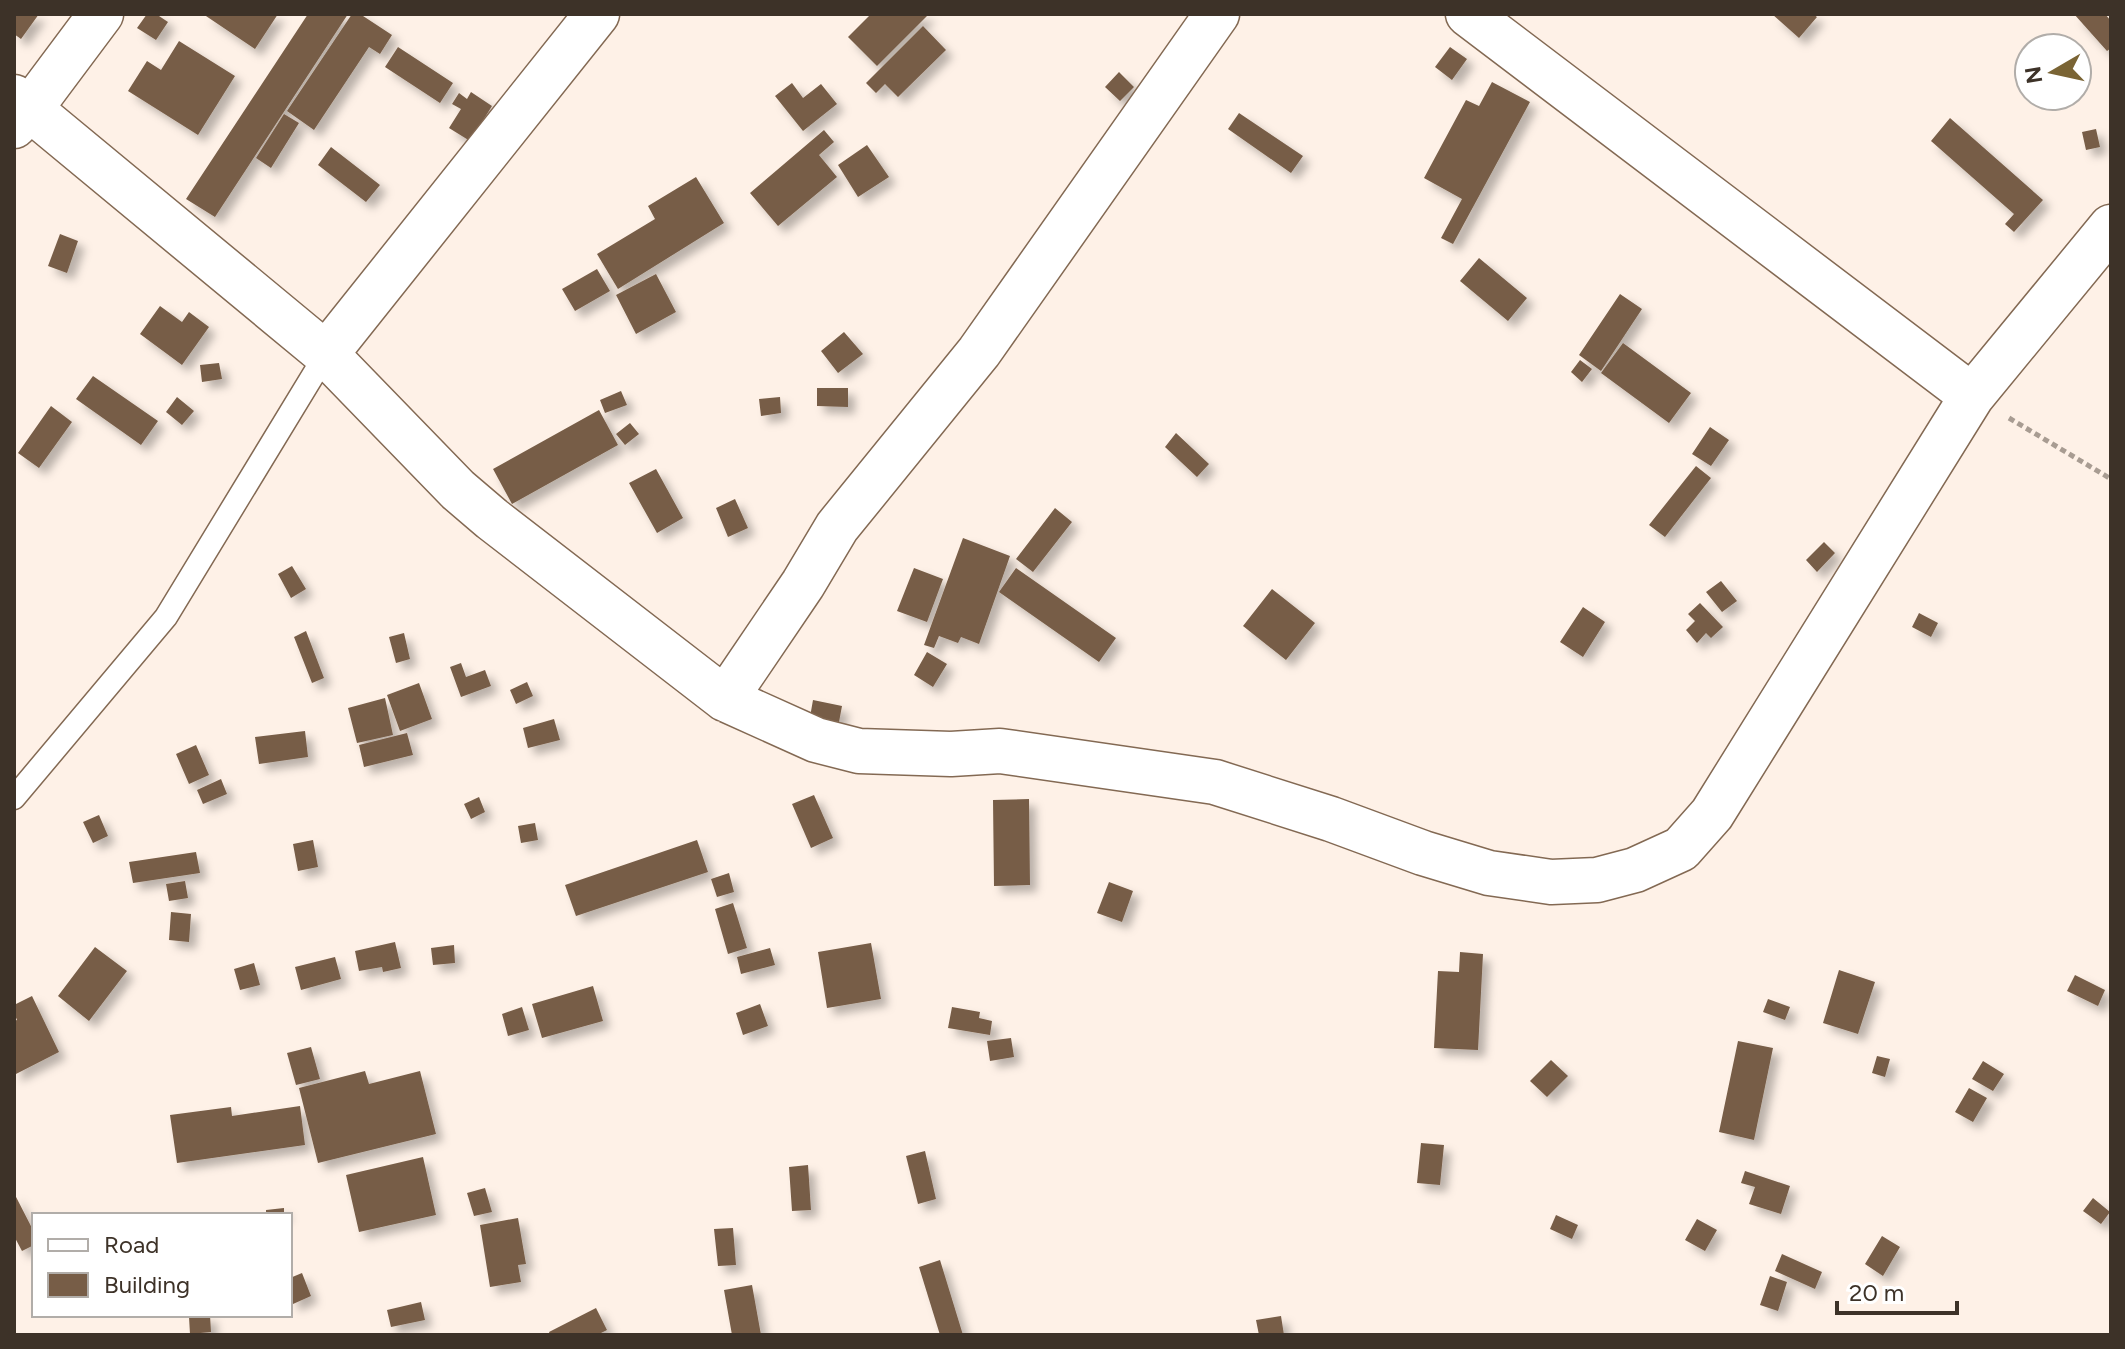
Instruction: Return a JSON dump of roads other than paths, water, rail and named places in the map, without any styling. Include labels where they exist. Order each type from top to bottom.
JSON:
[{"type":"street","points":[[101,14],[19,111],[326,354],[458,490],[725,699],[816,740],[859,751],[951,754],[1000,751],[1215,782],[1489,873],[1551,882],[1597,880],[1635,870],[1681,849],[1712,814],[1972,396],[2111,227]]},
{"type":"street","points":[[326,354],[597,14]]},
{"type":"street","points":[[725,699],[803,584],[837,527],[979,352],[1217,14]]},
{"type":"street","points":[[1468,14],[1972,396]]},
{"type":"lane","points":[[14,798],[166,617],[326,354]]}]
